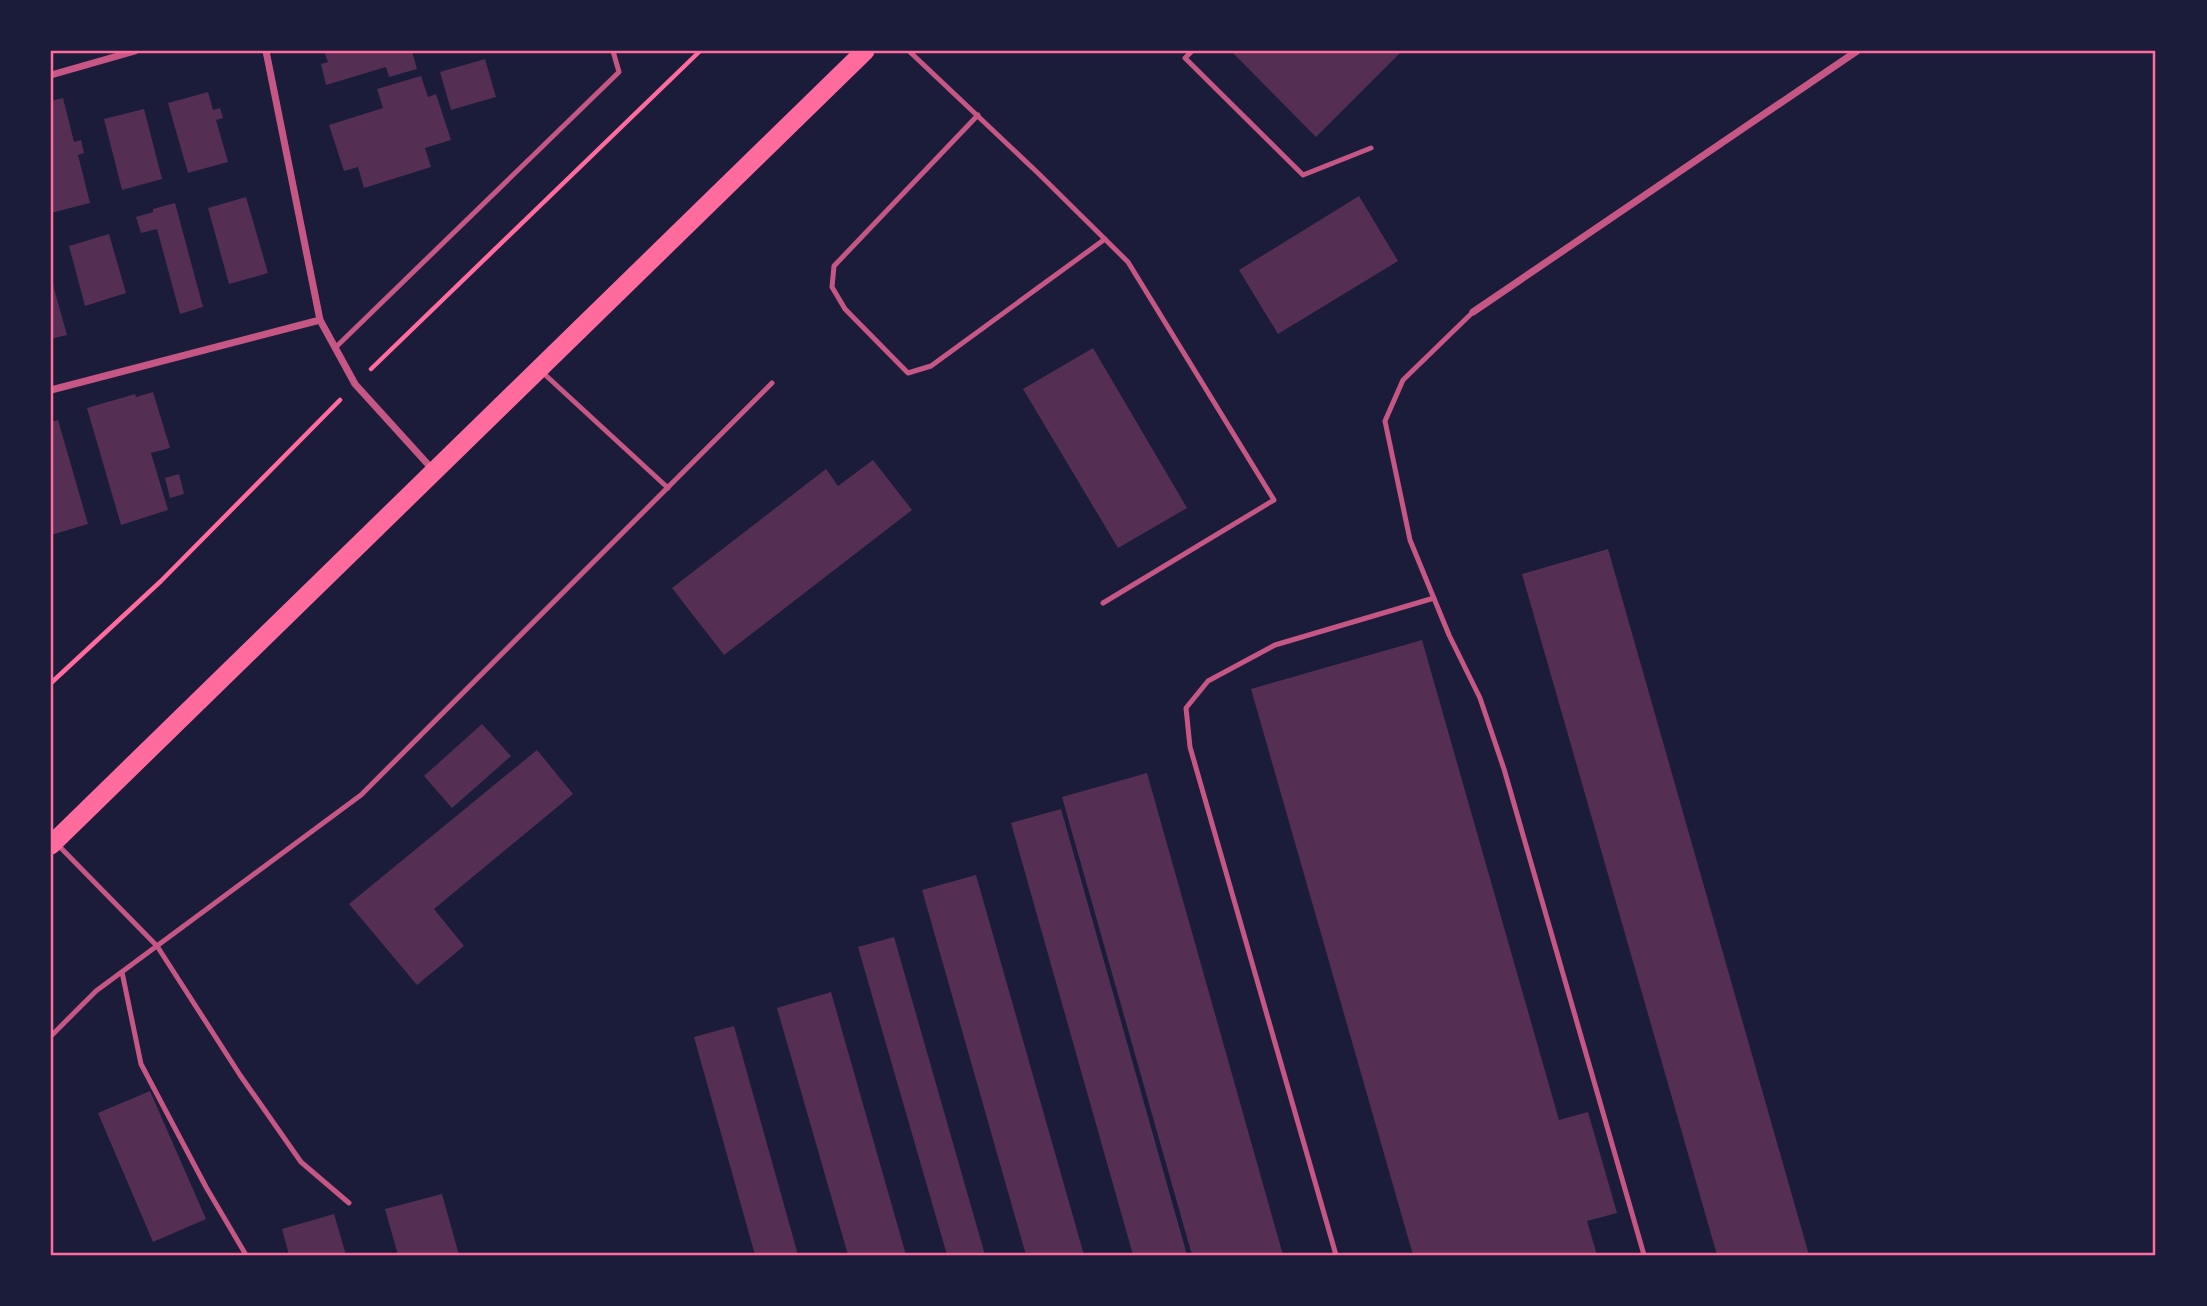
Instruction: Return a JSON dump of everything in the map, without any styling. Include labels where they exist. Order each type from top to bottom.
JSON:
[{"type":"highway","points":[[52,843],[865,51]]},
{"type":"street","points":[[51,75],[135,51]]},
{"type":"street","points":[[266,51],[320,320],[355,384],[434,471]]},
{"type":"street","points":[[1473,312],[1857,51]]},
{"type":"street","points":[[51,390],[320,320]]},
{"type":"lane","points":[[336,348],[619,72],[613,51]]},
{"type":"lane","points":[[909,51],[1128,262],[1274,500],[1103,603]]},
{"type":"lane","points":[[1192,51],[1185,58],[1303,175],[1371,148]]},
{"type":"lane","points":[[978,116],[834,266],[832,287],[845,309],[908,373],[931,366],[1105,239]]},
{"type":"lane","points":[[1473,312],[1403,380],[1385,421],[1410,540],[1480,698],[1504,769],[1644,1255]]},
{"type":"lane","points":[[539,369],[667,488]]},
{"type":"lane","points":[[51,1036],[96,991],[361,795],[772,383]]},
{"type":"lane","points":[[1336,1255],[1190,747],[1186,708],[1208,681],[1275,645],[1434,598]]},
{"type":"lane","points":[[52,843],[157,946],[240,1075],[301,1162],[349,1203]]},
{"type":"lane","points":[[122,972],[141,1065],[206,1187],[246,1255]]},
{"type":"building","points":[[324,51],[412,51],[417,69],[389,77],[386,67],[326,85],[321,64],[328,62]]},
{"type":"building","points":[[1231,51],[1402,51],[1316,137]]},
{"type":"building","points":[[485,59],[496,97],[451,110],[440,72]]},
{"type":"building","points":[[421,76],[428,97],[436,94],[451,140],[425,148],[431,167],[364,188],[358,167],[344,171],[329,125],[383,108],[377,89]]},
{"type":"building","points":[[208,92],[213,110],[220,108],[223,118],[216,120],[228,162],[188,173],[168,103]]},
{"type":"building","points":[[63,98],[74,142],[81,140],[84,153],[78,155],[90,203],[51,213],[51,101]]},
{"type":"building","points":[[144,109],[162,179],[122,190],[104,119]]},
{"type":"building","points":[[1359,196],[1398,261],[1278,334],[1239,270]]},
{"type":"building","points":[[246,197],[268,273],[229,284],[208,208]]},
{"type":"building","points":[[175,203],[203,307],[180,314],[157,229],[141,233],[136,217]]},
{"type":"building","points":[[109,234],[126,293],[85,306],[69,246]]},
{"type":"building","points":[[51,278],[67,335],[51,339]]},
{"type":"building","points":[[1093,348],[1187,508],[1118,548],[1023,389]]},
{"type":"building","points":[[153,392],[170,448],[151,453],[168,510],[121,525],[87,408],[135,394],[136,397]]},
{"type":"building","points":[[58,420],[88,524],[51,535],[51,422]]},
{"type":"building","points":[[873,460],[912,510],[724,655],[672,588],[826,469],[838,486]]},
{"type":"building","points":[[179,474],[184,494],[170,498],[165,478]]},
{"type":"building","points":[[1608,549],[1809,1255],[1717,1255],[1522,574]]},
{"type":"building","points":[[1422,640],[1559,1120],[1588,1112],[1617,1213],[1587,1221],[1597,1255],[1413,1255],[1251,689]]},
{"type":"building","points":[[482,724],[511,756],[452,808],[424,776]]},
{"type":"building","points":[[537,750],[573,794],[434,909],[464,946],[417,985],[349,904]]},
{"type":"building","points":[[1147,773],[1283,1255],[1192,1255],[1062,797]]},
{"type":"building","points":[[1061,809],[1187,1255],[1133,1255],[1011,823]]},
{"type":"building","points":[[976,875],[1084,1255],[1026,1255],[922,890]]},
{"type":"building","points":[[894,937],[985,1255],[947,1255],[858,947]]},
{"type":"building","points":[[831,992],[906,1255],[848,1255],[777,1008]]},
{"type":"building","points":[[734,1026],[798,1255],[755,1255],[694,1037]]},
{"type":"building","points":[[150,1091],[206,1219],[153,1242],[98,1113]]},
{"type":"building","points":[[442,1194],[459,1255],[398,1255],[385,1209]]},
{"type":"building","points":[[334,1214],[346,1255],[289,1255],[282,1229]]}]
